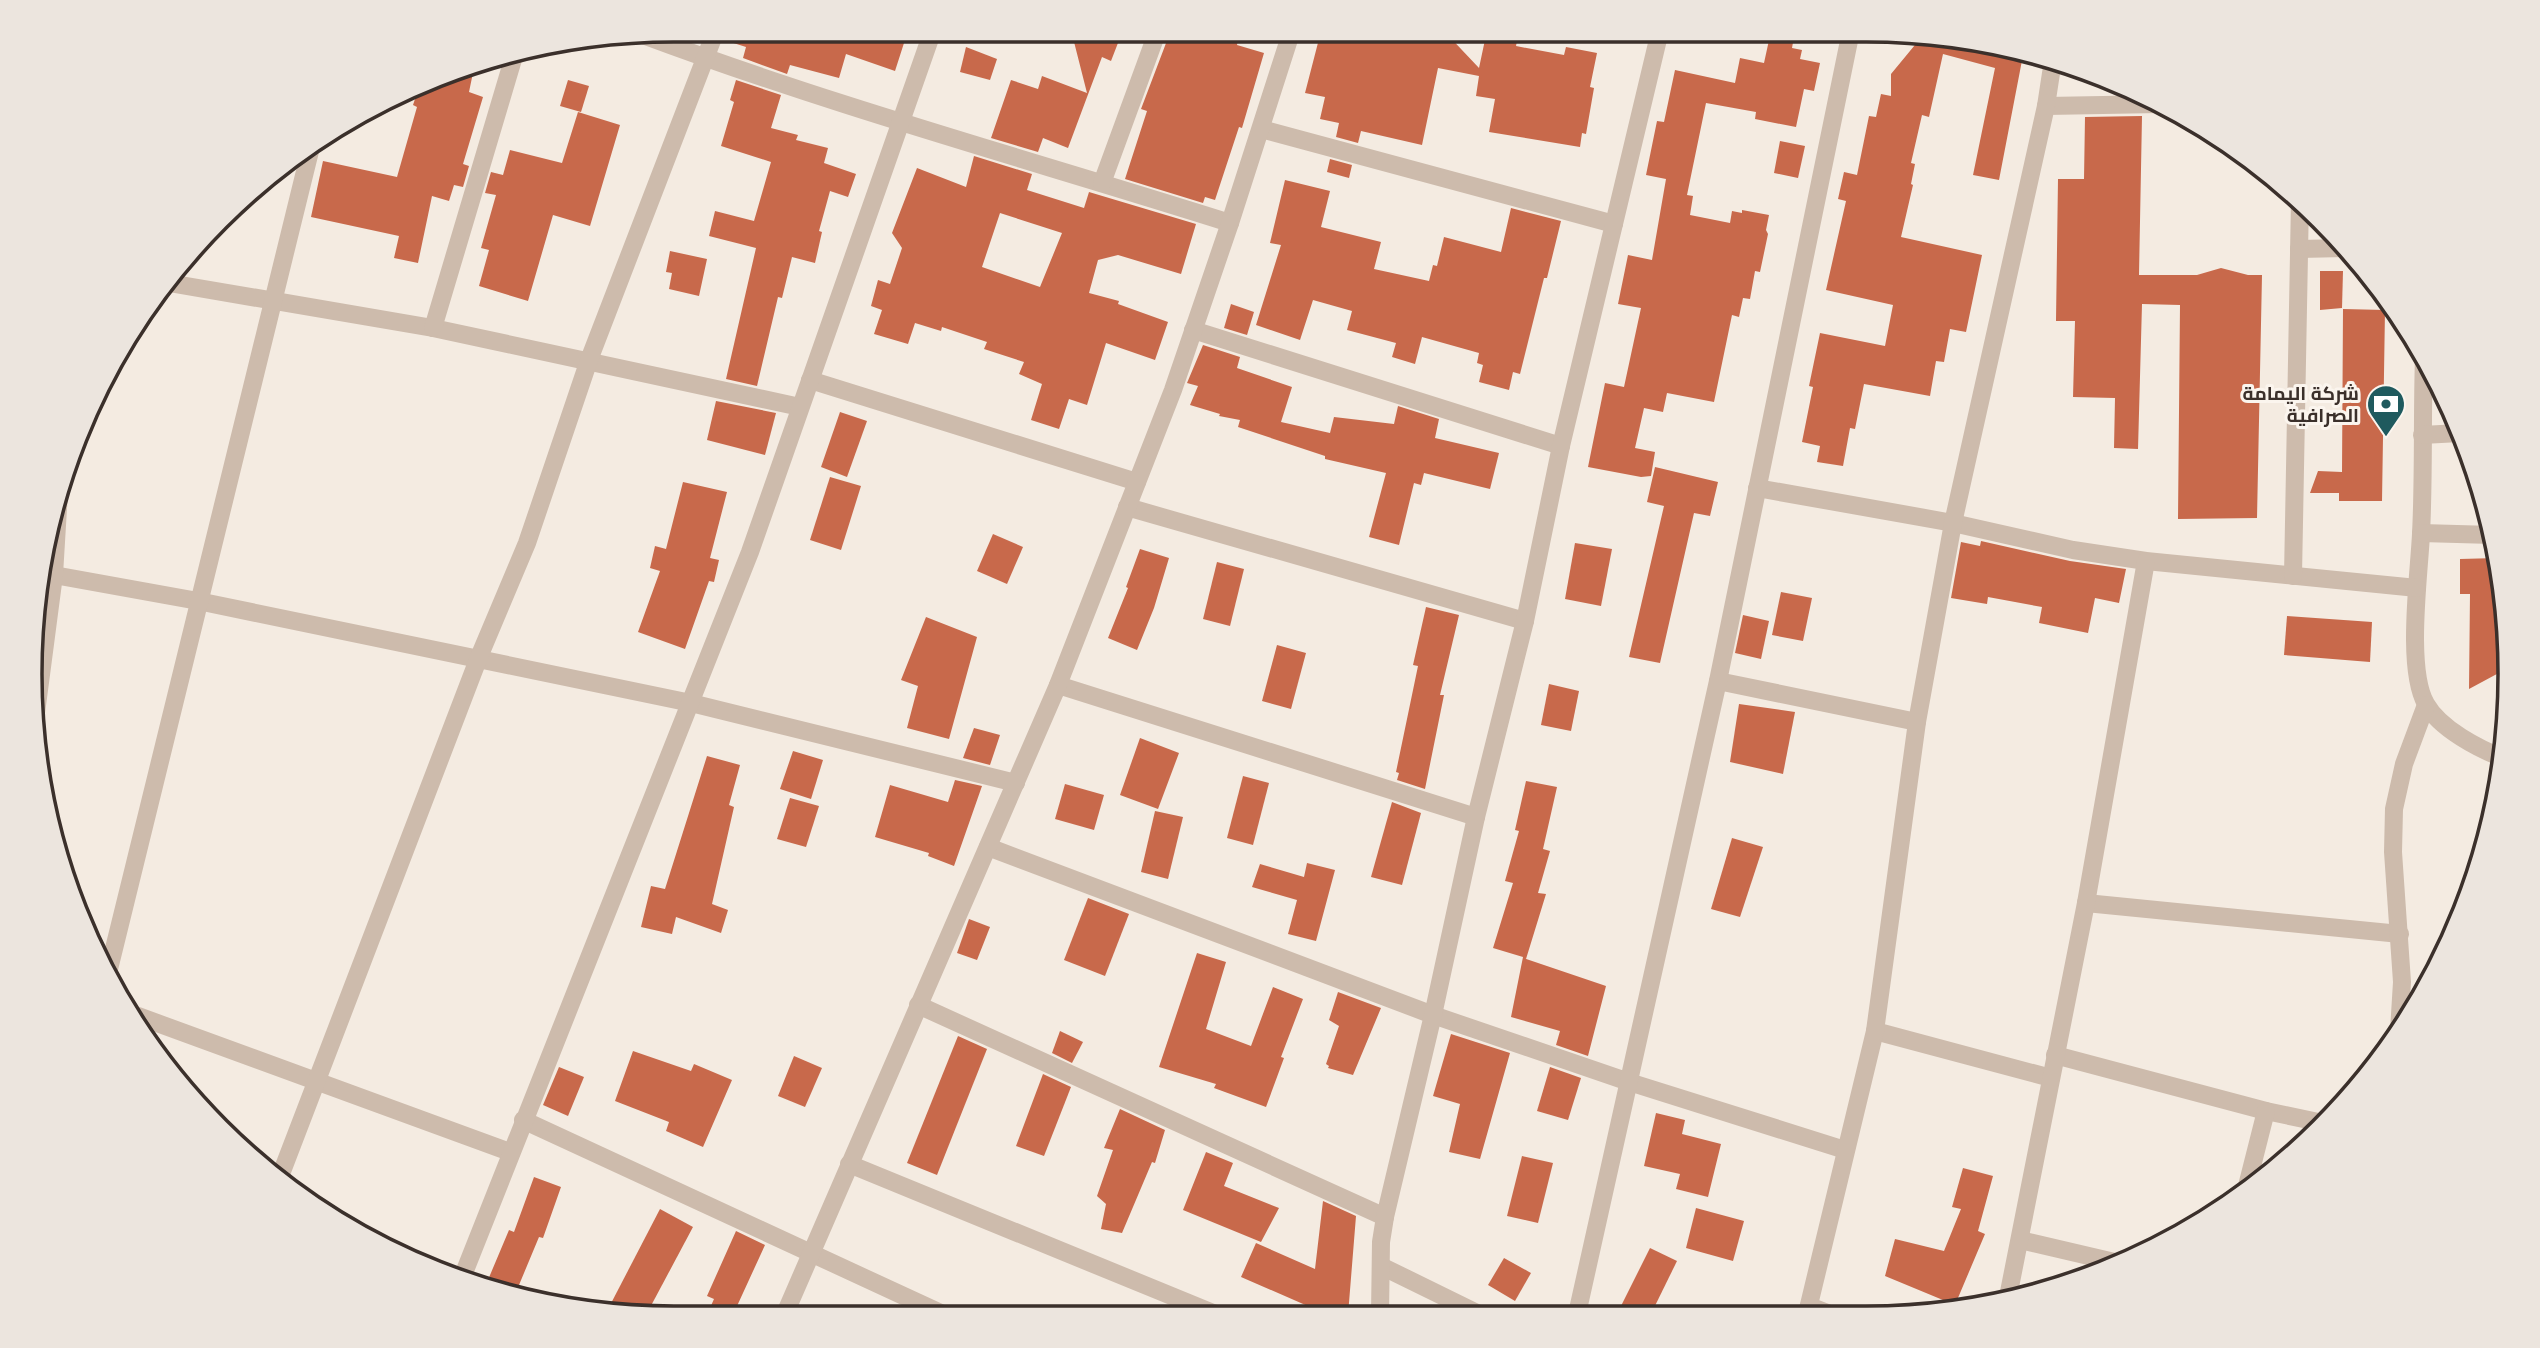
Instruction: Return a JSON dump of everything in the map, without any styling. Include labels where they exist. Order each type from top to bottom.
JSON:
[{"type":"street","points":[[663,42],[901,122],[1230,223]]},
{"type":"street","points":[[283,1170],[480,657],[527,543],[589,360],[712,42]]},
{"type":"street","points":[[465,1270],[750,552],[929,42]]},
{"type":"street","points":[[1102,183],[1154,42]]},
{"type":"street","points":[[788,1306],[1058,685],[1128,507],[1193,330],[1288,42]]},
{"type":"street","points":[[1380,1306],[1381,1242],[1385,1217],[1476,817],[1525,621],[1561,446],[1657,42]]},
{"type":"street","points":[[1579,1306],[1718,681],[1849,42]]},
{"type":"street","points":[[433,328],[512,64]]},
{"type":"street","points":[[1809,1306],[1875,1031],[1917,722],[1952,523],[2046,106],[2051,71]]},
{"type":"street","points":[[2046,106],[2140,104]]},
{"type":"street","points":[[1261,129],[1614,224]]},
{"type":"street","points":[[111,961],[308,160]]},
{"type":"street","points":[[2293,576],[2300,215]]},
{"type":"street","points":[[2299,248],[2333,248]]},
{"type":"street","points":[[177,284],[433,328],[800,407]]},
{"type":"street","points":[[1193,330],[1561,446]]},
{"type":"street","points":[[2423,377],[2416,655],[2420,686],[2426,705],[2466,740],[2493,753]]},
{"type":"street","points":[[810,380],[1137,482]]},
{"type":"street","points":[[2422,435],[2451,433]]},
{"type":"street","points":[[1757,488],[1952,523],[2073,550],[2146,561],[2417,588]]},
{"type":"street","points":[[1128,507],[1525,621]]},
{"type":"street","points":[[2421,533],[2482,535]]},
{"type":"street","points":[[42,665],[55,545]]},
{"type":"street","points":[[2010,1289],[2085,903],[2146,561]]},
{"type":"street","points":[[54,575],[480,657],[691,703],[1016,783]]},
{"type":"street","points":[[1718,681],[1917,722]]},
{"type":"street","points":[[1058,685],[1476,817]]},
{"type":"street","points":[[2400,1010],[2402,982],[2393,852],[2394,809],[2404,764],[2426,705]]},
{"type":"street","points":[[989,847],[1433,1015],[1629,1082],[1845,1150]]},
{"type":"street","points":[[2085,903],[2400,934]]},
{"type":"street","points":[[918,1005],[1385,1217]]},
{"type":"street","points":[[145,1019],[510,1152]]},
{"type":"street","points":[[1875,1031],[2052,1078]]},
{"type":"street","points":[[2055,1055],[2313,1121]]},
{"type":"street","points":[[2250,1176],[2266,1111]]},
{"type":"street","points":[[523,1121],[925,1306]]},
{"type":"street","points":[[849,1164],[1196,1306]]},
{"type":"street","points":[[2020,1240],[2104,1260]]},
{"type":"street","points":[[1381,1266],[1463,1306]]},
{"type":"building","points":[[730,42],[904,43],[895,71],[846,54],[839,78],[790,65],[787,74],[743,58],[746,47]]},
{"type":"building","points":[[1074,42],[1118,42],[1111,61],[1102,57],[1068,148],[1043,138],[1038,152],[991,138],[1011,80],[1038,89],[1042,76],[1087,93]]},
{"type":"building","points":[[1166,42],[1238,42],[1237,45],[1264,53],[1242,128],[1239,127],[1215,200],[1205,197],[1203,203],[1125,179],[1147,111],[1141,109]]},
{"type":"building","points":[[1318,42],[1454,42],[1479,68],[1485,42],[1517,42],[1516,46],[1564,55],[1566,47],[1597,53],[1590,87],[1594,88],[1586,134],[1582,133],[1580,147],[1489,132],[1495,99],[1476,96],[1479,76],[1438,68],[1422,145],[1361,131],[1358,143],[1336,137],[1339,123],[1320,119],[1325,97],[1305,93]]},
{"type":"building","points":[[1769,42],[1793,42],[1792,48],[1802,50],[1800,59],[1820,63],[1814,91],[1804,89],[1796,127],[1755,119],[1756,112],[1706,103],[1687,195],[1693,196],[1690,215],[1730,223],[1732,211],[1769,215],[1760,272],[1755,271],[1750,299],[1743,298],[1739,317],[1732,315],[1714,402],[1667,393],[1663,412],[1644,408],[1635,448],[1655,452],[1651,476],[1641,477],[1588,467],[1605,383],[1624,387],[1641,308],[1618,304],[1628,255],[1652,260],[1666,179],[1646,175],[1657,121],[1664,122],[1675,70],[1735,83],[1740,58],[1764,63]]},
{"type":"building","points":[[1916,44],[1989,54],[2022,62],[1999,180],[1973,175],[1995,68],[1943,54],[1929,117],[1922,115],[1911,163],[1915,164],[1913,185],[1901,237],[1982,255],[1966,332],[1950,329],[1944,362],[1936,361],[1930,396],[1864,384],[1855,429],[1850,428],[1843,466],[1817,462],[1820,446],[1802,442],[1813,387],[1809,386],[1820,333],[1885,346],[1893,305],[1826,290],[1846,201],[1838,199],[1844,172],[1857,175],[1869,116],[1876,117],[1881,94],[1891,96],[1891,74]]},
{"type":"building","points":[[966,47],[997,59],[990,80],[960,72]]},
{"type":"building","points":[[472,76],[469,92],[483,97],[463,164],[469,166],[463,187],[454,185],[449,201],[432,196],[418,263],[394,258],[399,236],[311,217],[323,161],[397,177],[417,107],[413,105],[416,97]]},
{"type":"building","points":[[568,80],[589,86],[581,112],[560,106]]},
{"type":"building","points":[[736,80],[781,95],[771,128],[798,135],[796,140],[828,148],[824,163],[856,174],[848,197],[830,191],[819,231],[822,232],[815,263],[792,257],[782,298],[778,297],[757,386],[726,379],[756,248],[709,236],[715,211],[754,221],[771,162],[721,146],[734,102],[730,100]]},
{"type":"building","points":[[578,112],[620,125],[590,226],[553,215],[528,301],[479,286],[489,250],[481,248],[496,195],[485,193],[491,172],[503,175],[510,150],[562,163]]},
{"type":"building","points":[[2142,116],[2139,275],[2197,275],[2221,268],[2248,275],[2262,275],[2257,518],[2178,519],[2180,305],[2142,304],[2138,449],[2114,448],[2115,398],[2073,397],[2075,321],[2056,321],[2058,179],[2084,179],[2085,117]]},
{"type":"building","points":[[1780,141],[1805,146],[1798,178],[1774,173]]},
{"type":"building","points":[[974,156],[1032,174],[1027,190],[1084,208],[1089,192],[1196,224],[1181,274],[1118,255],[1098,260],[1089,293],[1119,301],[1118,304],[1168,322],[1155,360],[1106,343],[1087,405],[1069,399],[1059,429],[1031,420],[1042,384],[1019,374],[1024,362],[984,349],[987,342],[942,327],[941,331],[915,323],[908,344],[874,334],[882,310],[871,306],[878,280],[890,284],[902,248],[892,233],[917,168],[966,187]],"holes":[[[1000,213],[1062,233],[1040,287],[982,267]]]},
{"type":"building","points":[[1330,159],[1352,165],[1349,178],[1327,172]]},
{"type":"building","points":[[1285,180],[1330,191],[1321,227],[1381,242],[1374,269],[1429,281],[1433,265],[1437,266],[1444,237],[1501,252],[1511,208],[1561,221],[1520,374],[1513,372],[1509,390],[1479,382],[1483,365],[1477,363],[1479,353],[1422,337],[1415,364],[1392,357],[1396,343],[1347,330],[1352,311],[1313,300],[1300,340],[1256,325],[1281,245],[1270,243]]},
{"type":"building","points":[[670,251],[707,259],[699,296],[669,289],[672,273],[666,272]]},
{"type":"building","points":[[2320,271],[2343,271],[2342,308],[2320,310]]},
{"type":"building","points":[[1231,304],[1254,312],[1247,335],[1224,328]]},
{"type":"building","points":[[2343,309],[2382,310],[2385,314],[2382,501],[2339,501],[2339,493],[2310,493],[2318,471],[2342,472]]},
{"type":"building","points":[[1203,345],[1240,357],[1237,368],[1292,387],[1281,422],[1330,433],[1334,417],[1394,424],[1398,406],[1439,419],[1435,438],[1499,453],[1490,489],[1424,473],[1421,485],[1414,483],[1399,545],[1369,537],[1386,473],[1325,459],[1325,456],[1238,427],[1240,420],[1219,416],[1220,414],[1190,405],[1198,386],[1187,383]]},
{"type":"building","points":[[716,401],[776,413],[765,455],[707,440]]},
{"type":"building","points":[[840,412],[867,421],[847,477],[821,467]]},
{"type":"building","points":[[1655,467],[1718,482],[1710,516],[1694,513],[1660,663],[1629,657],[1664,506],[1647,502]]},
{"type":"building","points":[[830,477],[861,486],[841,550],[810,540]]},
{"type":"building","points":[[683,482],[727,492],[710,558],[719,560],[714,582],[709,581],[685,649],[638,632],[660,571],[650,568],[655,546],[666,549]]},
{"type":"building","points":[[993,534],[1023,547],[1007,584],[977,571]]},
{"type":"building","points":[[1981,541],[2070,561],[2126,569],[2119,603],[2095,598],[2088,633],[2039,623],[2042,607],[1988,597],[1987,604],[1951,598],[1961,542],[1980,546]]},
{"type":"building","points":[[1575,543],[1612,549],[1601,606],[1565,599]]},
{"type":"building","points":[[1140,549],[1169,558],[1154,608],[1137,650],[1108,638]]},
{"type":"building","points":[[2487,558],[2497,633],[2498,673],[2469,689],[2470,594],[2460,594],[2460,559]]},
{"type":"building","points":[[1217,562],[1244,569],[1230,626],[1203,619]]},
{"type":"building","points":[[1781,592],[1812,598],[1803,641],[1772,635]]},
{"type":"building","points":[[1426,607],[1459,615],[1440,695],[1444,695],[1425,789],[1397,780],[1399,773],[1396,772],[1418,666],[1413,665]]},
{"type":"building","points":[[1743,615],[1769,621],[1761,659],[1735,653]]},
{"type":"building","points":[[2287,616],[2372,622],[2370,662],[2284,655]]},
{"type":"building","points":[[926,617],[977,637],[949,739],[907,728],[918,686],[901,680]]},
{"type":"building","points":[[1277,645],[1306,653],[1291,709],[1262,701]]},
{"type":"building","points":[[1549,684],[1579,691],[1571,731],[1541,725]]},
{"type":"building","points":[[1739,704],[1795,712],[1783,774],[1730,762]]},
{"type":"building","points":[[974,728],[1000,735],[990,765],[963,758]]},
{"type":"building","points":[[1140,738],[1179,753],[1158,809],[1120,795]]},
{"type":"building","points":[[793,751],[823,760],[811,799],[780,789]]},
{"type":"building","points":[[707,756],[740,765],[729,805],[734,807],[712,904],[728,910],[721,933],[676,917],[672,934],[641,927],[651,886],[665,889]]},
{"type":"building","points":[[1243,776],[1269,783],[1253,845],[1227,838]]},
{"type":"building","points":[[955,780],[982,786],[954,866],[928,856],[929,853],[875,837],[890,785],[948,802]]},
{"type":"building","points":[[1526,781],[1557,787],[1543,849],[1550,851],[1538,893],[1546,894],[1526,959],[1523,958],[1606,986],[1588,1056],[1556,1045],[1560,1031],[1511,1017],[1523,957],[1493,948],[1513,883],[1505,881],[1519,831],[1515,830]]},
{"type":"building","points":[[1065,784],[1104,795],[1094,830],[1055,819]]},
{"type":"building","points":[[790,798],[819,806],[806,847],[777,839]]},
{"type":"building","points":[[1392,802],[1421,813],[1402,885],[1371,877]]},
{"type":"building","points":[[1155,811],[1183,817],[1168,879],[1141,872]]},
{"type":"building","points":[[1732,838],[1763,847],[1740,917],[1711,909]]},
{"type":"building","points":[[1307,863],[1335,870],[1316,941],[1288,934],[1297,900],[1252,887],[1260,864],[1304,877]]},
{"type":"building","points":[[1088,898],[1129,914],[1105,976],[1064,960]]},
{"type":"building","points":[[969,919],[990,927],[977,960],[957,953]]},
{"type":"building","points":[[1197,953],[1226,962],[1206,1029],[1251,1046],[1273,987],[1303,999],[1266,1107],[1214,1088],[1216,1084],[1159,1067]]},
{"type":"building","points":[[1338,992],[1381,1008],[1353,1075],[1328,1068],[1326,1064],[1339,1026],[1329,1020]]},
{"type":"building","points":[[1060,1031],[1083,1042],[1072,1063],[1052,1053]]},
{"type":"building","points":[[1451,1034],[1510,1053],[1480,1159],[1449,1152],[1460,1104],[1433,1096]]},
{"type":"building","points":[[958,1036],[987,1049],[937,1175],[907,1163]]},
{"type":"building","points":[[633,1051],[691,1071],[694,1064],[732,1080],[703,1147],[666,1131],[669,1122],[615,1101]]},
{"type":"building","points":[[794,1056],[822,1068],[805,1107],[778,1096]]},
{"type":"building","points":[[559,1067],[584,1077],[568,1116],[543,1105]]},
{"type":"building","points":[[1550,1067],[1581,1078],[1568,1120],[1537,1111]]},
{"type":"building","points":[[1043,1074],[1071,1087],[1044,1156],[1016,1146]]},
{"type":"building","points":[[1120,1109],[1165,1130],[1155,1163],[1152,1162],[1122,1233],[1101,1229],[1106,1204],[1097,1196],[1113,1150],[1104,1148]]},
{"type":"building","points":[[1656,1113],[1685,1120],[1682,1134],[1721,1144],[1708,1197],[1676,1189],[1680,1174],[1644,1166]]},
{"type":"building","points":[[1206,1152],[1233,1163],[1224,1186],[1279,1208],[1261,1242],[1183,1210]]},
{"type":"building","points":[[1522,1156],[1553,1163],[1538,1223],[1507,1216]]},
{"type":"building","points":[[1963,1168],[1993,1176],[1978,1231],[1985,1234],[1957,1299],[1946,1301],[1885,1276],[1895,1239],[1944,1251],[1961,1209],[1952,1207]]},
{"type":"building","points":[[534,1177],[561,1187],[543,1238],[539,1237],[519,1286],[489,1278],[509,1230],[514,1232]]},
{"type":"building","points":[[1323,1201],[1356,1216],[1349,1306],[1308,1306],[1241,1277],[1256,1243],[1315,1269]]},
{"type":"building","points":[[1696,1208],[1744,1221],[1733,1261],[1686,1248]]},
{"type":"building","points":[[660,1209],[693,1227],[651,1305],[611,1303]]},
{"type":"building","points":[[736,1231],[765,1245],[737,1306],[711,1306],[714,1299],[707,1296]]},
{"type":"building","points":[[1650,1248],[1677,1261],[1655,1306],[1621,1306]]},
{"type":"building","points":[[1504,1258],[1531,1273],[1515,1301],[1488,1285]]},
{"type":"place","name":"شركة اليمامة الصرافية","points":[[2386,438]]}]
